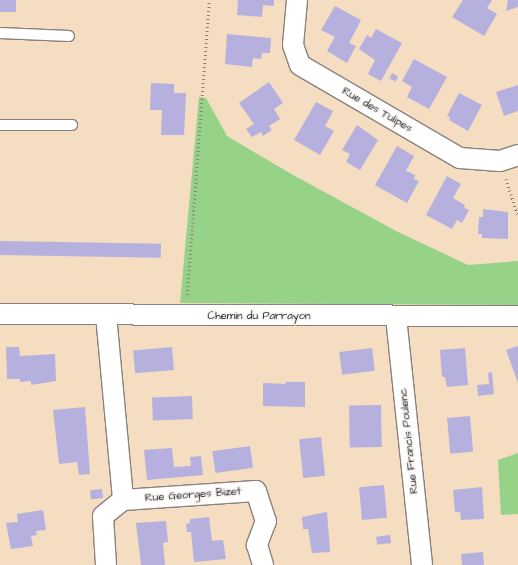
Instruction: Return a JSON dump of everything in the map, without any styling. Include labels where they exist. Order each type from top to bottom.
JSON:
[{"type":"street","name":"Rue des Tulipes","points":[[298,0],[293,45],[300,65],[460,158],[509,158]]},
{"type":"street","name":"Chemin du Parrayon","points":[[0,314],[396,317],[518,316]]},
{"type":"street","points":[[106,315],[123,500],[103,516],[106,565]]},
{"type":"street","name":"Rue Francis Poulenc","points":[[396,317],[422,565]]},
{"type":"street","name":"Rue Georges Bizet","points":[[123,500],[256,490],[266,521],[257,545],[263,565]]},
{"type":"lane","points":[[0,33],[69,36]]},
{"type":"lane","points":[[0,125],[72,125]]},
{"type":"path","points":[[185,316],[209,0]]},
{"type":"path","points":[[509,158],[518,215]]},
{"type":"green space","points":[[199,97],[206,98],[227,136],[293,175],[398,232],[468,265],[518,261],[518,305],[180,303]]},
{"type":"green space","points":[[518,453],[518,514],[501,515],[498,460]]},
{"type":"building","points":[[0,0],[16,0],[16,12],[0,12]]},
{"type":"building","points":[[238,0],[274,0],[274,6],[263,5],[262,17],[237,15]]},
{"type":"building","points":[[463,0],[492,0],[487,8],[497,14],[484,36],[452,17]]},
{"type":"building","points":[[508,0],[518,0],[518,7],[506,11]]},
{"type":"building","points":[[335,6],[361,20],[349,43],[356,46],[347,63],[327,51],[335,37],[321,30]]},
{"type":"building","points":[[376,29],[402,43],[381,81],[368,74],[375,60],[359,49],[367,35],[371,38]]},
{"type":"building","points":[[227,34],[271,38],[270,53],[262,53],[261,59],[253,58],[252,67],[225,64]]},
{"type":"building","points":[[414,59],[447,77],[429,109],[407,97],[412,87],[402,81]]},
{"type":"building","points":[[392,73],[398,76],[396,82],[389,78]]},
{"type":"building","points":[[269,82],[283,103],[274,109],[280,119],[269,126],[272,130],[263,136],[261,132],[252,137],[246,129],[254,124],[239,103]]},
{"type":"building","points":[[151,83],[174,84],[174,93],[186,93],[184,135],[161,135],[162,110],[150,110]]},
{"type":"building","points":[[518,85],[518,111],[504,116],[496,92]]},
{"type":"building","points":[[459,93],[482,105],[468,131],[449,120],[450,117],[447,116]]},
{"type":"building","points":[[316,102],[333,111],[325,126],[334,131],[320,155],[294,140]]},
{"type":"building","points":[[357,125],[378,140],[360,170],[346,162],[350,154],[342,150]]},
{"type":"building","points":[[397,146],[414,156],[406,171],[415,175],[414,179],[419,181],[407,203],[375,185]]},
{"type":"building","points":[[447,176],[461,184],[453,198],[465,205],[464,208],[469,210],[462,223],[457,220],[452,229],[426,215]]},
{"type":"building","points":[[483,209],[508,212],[508,239],[482,238],[482,234],[478,234],[479,217],[483,217]]},
{"type":"building","points":[[0,241],[161,244],[161,258],[0,255]]},
{"type":"building","points":[[518,346],[518,383],[506,350]]},
{"type":"building","points":[[6,347],[19,347],[20,356],[55,354],[56,381],[31,385],[31,381],[20,382],[20,379],[7,379]]},
{"type":"building","points":[[172,347],[174,370],[135,373],[133,350]]},
{"type":"building","points":[[372,348],[375,371],[342,375],[339,352]]},
{"type":"building","points":[[465,348],[468,385],[447,387],[445,377],[442,377],[440,350]]},
{"type":"building","points":[[492,372],[494,394],[478,396],[477,385],[489,384],[488,373]]},
{"type":"building","points":[[285,382],[305,382],[305,407],[263,406],[263,383],[286,384]]},
{"type":"building","points":[[192,396],[193,419],[153,420],[152,397]]},
{"type":"building","points":[[381,405],[382,447],[350,448],[349,406]]},
{"type":"building","points":[[85,407],[90,474],[79,475],[77,462],[59,464],[53,410]]},
{"type":"building","points":[[470,416],[473,452],[450,454],[447,418]]},
{"type":"building","points":[[321,437],[325,476],[303,478],[299,439]]},
{"type":"building","points":[[250,446],[253,468],[215,473],[212,451]]},
{"type":"building","points":[[172,448],[174,467],[191,466],[190,457],[201,456],[203,475],[147,480],[144,450]]},
{"type":"building","points":[[384,485],[387,518],[362,520],[359,487]]},
{"type":"building","points":[[482,487],[484,519],[461,520],[460,512],[455,512],[453,490]]},
{"type":"building","points":[[102,489],[103,498],[91,499],[90,490]]},
{"type":"building","points":[[43,510],[46,530],[36,531],[37,535],[31,536],[33,546],[11,549],[6,523],[18,522],[17,514]]},
{"type":"building","points":[[327,512],[330,552],[312,553],[308,529],[303,529],[302,517]]},
{"type":"building","points":[[209,517],[212,541],[223,540],[226,559],[194,562],[191,532],[187,532],[186,524],[190,523],[190,519]]},
{"type":"building","points":[[166,521],[168,542],[163,543],[165,565],[141,565],[136,523]]},
{"type":"building","points":[[390,535],[391,543],[377,545],[376,537]]},
{"type":"building","points":[[483,552],[484,565],[462,565],[461,554]]}]
